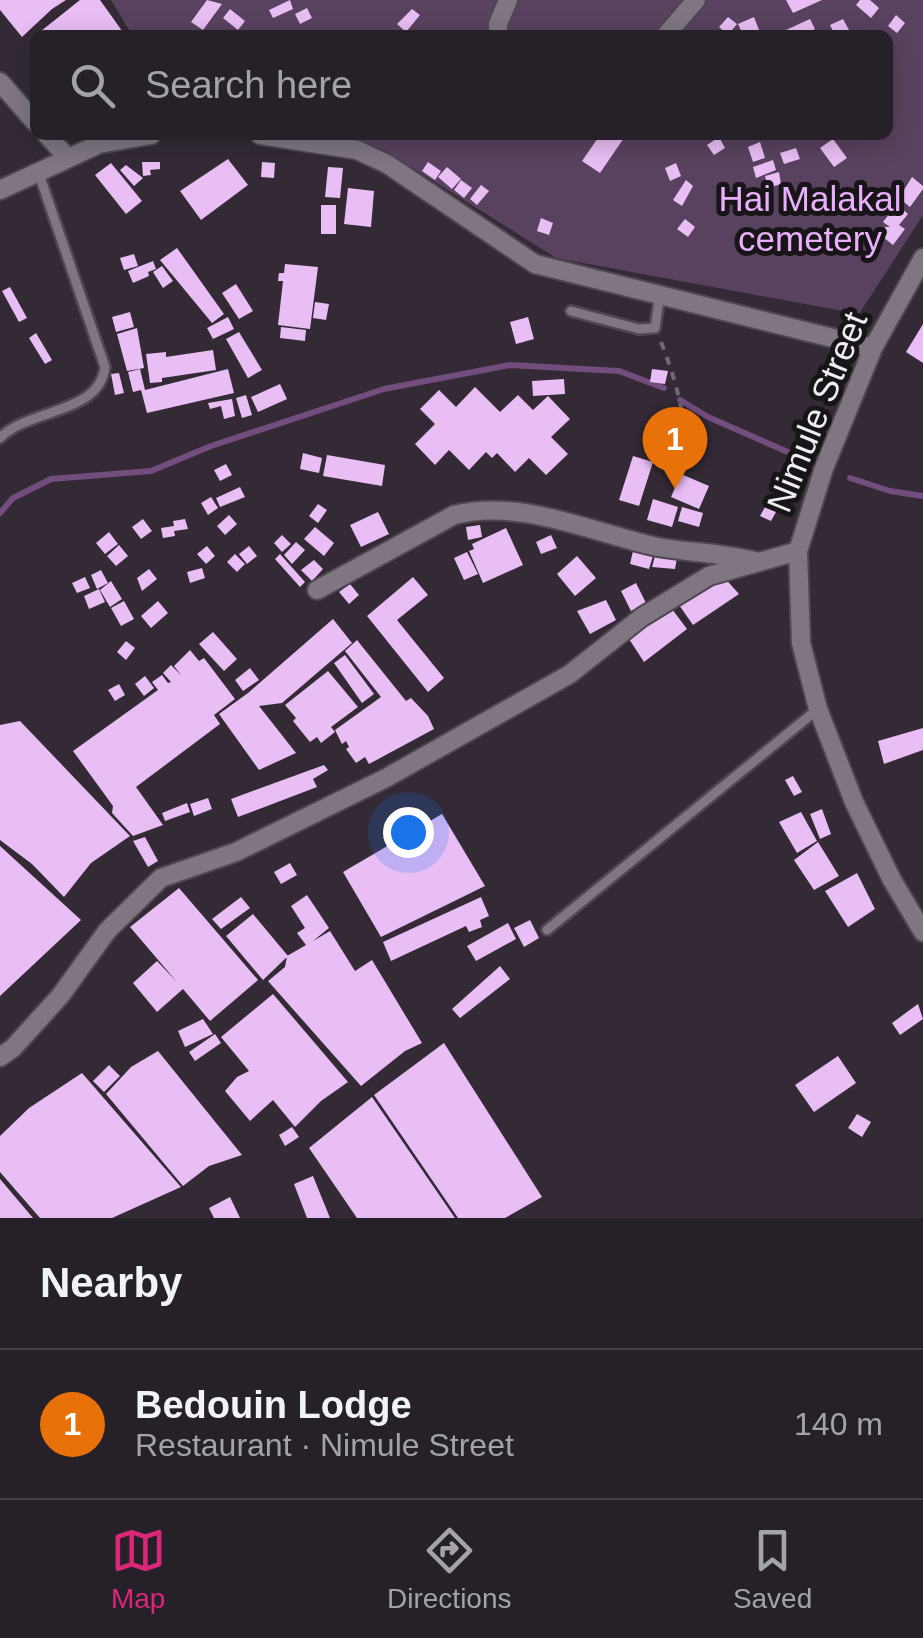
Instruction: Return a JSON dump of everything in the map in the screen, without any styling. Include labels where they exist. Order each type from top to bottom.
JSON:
[{"type":"street","points":[[498,30],[508,0]]},
{"type":"street","points":[[670,30],[696,0]]},
{"type":"street","points":[[0,82],[30,116]]},
{"type":"street","points":[[51,140],[66,158]]},
{"type":"street","points":[[0,190],[100,144],[123,140]]},
{"type":"street","points":[[292,140],[357,150],[386,164],[534,264],[873,348]]},
{"type":"street","name":"Nimule Street","points":[[923,258],[873,348],[824,468],[798,551],[801,644],[818,709],[854,802],[892,880],[923,932]]},
{"type":"street","points":[[317,590],[454,515],[474,510],[545,518],[672,550],[729,554],[758,562]]},
{"type":"street","points":[[0,1057],[62,995],[107,931],[161,878],[236,852],[386,778],[570,674],[642,617],[708,576],[798,551]]},
{"type":"lane","points":[[0,438],[21,424],[94,392],[104,380],[105,367],[38,171]]},
{"type":"lane","points":[[571,311],[639,329],[655,328],[660,294]]},
{"type":"lane","points":[[547,930],[818,709]]},
{"type":"path","points":[[655,328],[672,370],[685,424],[686,451]]},
{"type":"green space","name":"Hai Malakal cemetery","points":[[111,0],[923,0],[923,215],[859,314],[556,258],[384,150],[355,140],[893,140],[893,30],[129,30]]},
{"type":"building","points":[[0,0],[66,0],[22,37],[0,10]]},
{"type":"building","points":[[80,0],[100,0],[121,30],[42,30]]},
{"type":"building","points":[[207,0],[222,4],[203,30],[191,22]]},
{"type":"building","points":[[290,0],[293,9],[273,18],[269,10]]},
{"type":"building","points":[[786,0],[822,0],[793,13]]},
{"type":"building","points":[[860,0],[870,0],[879,8],[871,18],[856,5]]},
{"type":"building","points":[[307,8],[312,18],[300,24],[295,14]]},
{"type":"building","points":[[230,9],[245,21],[238,30],[223,18]]},
{"type":"building","points":[[412,9],[420,15],[408,30],[397,24]]},
{"type":"building","points":[[896,15],[905,23],[897,33],[888,26]]},
{"type":"building","points":[[728,17],[737,24],[732,30],[719,27]]},
{"type":"building","points":[[754,17],[759,30],[741,30],[738,24]]},
{"type":"building","points":[[810,19],[815,29],[813,30],[786,30]]},
{"type":"building","points":[[843,19],[849,30],[832,30],[830,25]]},
{"type":"building","points":[[597,140],[623,140],[600,173],[582,161]]},
{"type":"building","points":[[721,140],[725,148],[714,155],[707,145]]},
{"type":"building","points":[[834,140],[847,158],[834,167],[820,148]]},
{"type":"building","points":[[760,142],[765,158],[753,162],[748,147]]},
{"type":"building","points":[[796,148],[800,159],[784,164],[780,153]]},
{"type":"building","points":[[228,159],[248,185],[201,220],[180,191]]},
{"type":"building","points":[[773,160],[776,170],[756,178],[753,167]]},
{"type":"building","points":[[142,162],[160,162],[160,169],[143,176]]},
{"type":"building","points":[[262,162],[275,163],[274,178],[261,177]]},
{"type":"building","points":[[428,162],[441,171],[435,180],[422,171]]},
{"type":"building","points":[[111,163],[142,201],[126,214],[95,175]]},
{"type":"building","points":[[676,163],[681,176],[670,181],[665,168]]},
{"type":"building","points":[[126,165],[143,178],[134,186],[120,170]]},
{"type":"building","points":[[328,167],[343,168],[340,198],[325,197]]},
{"type":"building","points":[[447,167],[461,179],[452,189],[438,177]]},
{"type":"building","points":[[779,172],[781,184],[768,188],[765,176]]},
{"type":"building","points":[[912,177],[923,189],[910,207],[899,198]]},
{"type":"building","points":[[461,180],[472,188],[464,198],[454,190]]},
{"type":"building","points":[[686,180],[693,186],[682,206],[673,200]]},
{"type":"building","points":[[481,185],[489,191],[477,205],[470,199]]},
{"type":"building","points":[[839,186],[850,201],[841,208],[830,194]]},
{"type":"building","points":[[348,188],[374,191],[371,227],[344,224]]},
{"type":"building","points":[[897,204],[908,214],[899,225],[905,229],[893,245],[879,234],[890,227],[883,222]]},
{"type":"building","points":[[321,205],[336,205],[336,234],[321,234]]},
{"type":"building","points":[[541,218],[553,223],[549,235],[537,231]]},
{"type":"building","points":[[685,219],[695,227],[688,237],[677,229]]},
{"type":"building","points":[[177,248],[224,314],[212,323],[160,260]]},
{"type":"building","points":[[134,254],[138,266],[124,270],[120,258]]},
{"type":"building","points":[[153,261],[156,269],[133,283],[128,271]]},
{"type":"building","points":[[285,264],[318,267],[310,329],[278,325],[283,281],[278,281]]},
{"type":"building","points":[[162,266],[173,281],[163,288],[153,272]]},
{"type":"building","points":[[236,284],[253,311],[239,319],[222,293]]},
{"type":"building","points":[[10,287],[27,318],[19,322],[2,291]]},
{"type":"building","points":[[315,302],[329,304],[326,320],[313,318]]},
{"type":"building","points":[[130,312],[134,327],[116,332],[112,317]]},
{"type":"building","points":[[228,317],[234,329],[213,339],[207,328]]},
{"type":"building","points":[[528,317],[534,339],[516,344],[510,322]]},
{"type":"building","points":[[923,324],[923,363],[906,352]]},
{"type":"building","points":[[281,327],[306,330],[305,341],[280,338]]},
{"type":"building","points":[[137,328],[144,368],[127,371],[117,334]]},
{"type":"building","points":[[239,332],[262,370],[248,378],[226,339]]},
{"type":"building","points":[[36,333],[52,360],[45,364],[29,338]]},
{"type":"building","points":[[213,350],[216,370],[150,383],[146,354],[166,352],[166,357]]},
{"type":"building","points":[[140,369],[145,390],[228,369],[234,393],[147,413],[141,390],[133,392],[128,372]]},
{"type":"building","points":[[652,369],[668,371],[665,384],[650,382]]},
{"type":"building","points":[[119,373],[124,393],[115,395],[111,374]]},
{"type":"building","points":[[564,379],[565,394],[533,396],[532,381]]},
{"type":"building","points":[[280,384],[287,399],[258,412],[251,397]]},
{"type":"building","points":[[475,387],[500,412],[518,395],[533,410],[548,396],[570,419],[551,437],[568,454],[546,475],[529,458],[515,472],[497,453],[492,458],[486,452],[469,470],[449,450],[435,465],[415,444],[435,424],[420,409],[439,390],[456,407]]},
{"type":"building","points":[[246,395],[252,415],[242,418],[236,398]]},
{"type":"building","points":[[232,399],[235,416],[224,419],[221,406],[210,409],[208,403]]},
{"type":"building","points":[[303,453],[322,458],[319,473],[300,469]]},
{"type":"building","points":[[327,455],[385,465],[382,486],[323,476]]},
{"type":"building","points":[[633,456],[653,462],[639,506],[619,500]]},
{"type":"building","points":[[226,464],[232,475],[220,481],[214,470]]},
{"type":"building","points":[[681,474],[709,486],[699,509],[671,497]]},
{"type":"building","points":[[240,487],[245,497],[220,507],[216,498]]},
{"type":"building","points":[[211,497],[218,508],[208,515],[201,503]]},
{"type":"building","points":[[770,498],[781,503],[771,521],[760,516]]},
{"type":"building","points":[[653,499],[678,507],[672,527],[647,520]]},
{"type":"building","points":[[318,504],[327,510],[318,523],[309,516]]},
{"type":"building","points":[[682,507],[703,513],[699,527],[678,521]]},
{"type":"building","points":[[378,512],[389,534],[361,547],[350,525]]},
{"type":"building","points":[[229,515],[237,524],[225,535],[217,526]]},
{"type":"building","points":[[143,519],[152,531],[141,539],[132,527]]},
{"type":"building","points":[[185,519],[188,529],[163,538],[161,528]]},
{"type":"building","points":[[480,525],[482,537],[468,540],[466,527]]},
{"type":"building","points":[[315,527],[334,543],[324,556],[304,539]]},
{"type":"building","points":[[506,528],[523,565],[483,583],[469,551],[474,549],[472,544]]},
{"type":"building","points":[[109,532],[118,544],[105,554],[96,543]]},
{"type":"building","points":[[282,535],[291,544],[282,552],[274,543]]},
{"type":"building","points":[[551,535],[557,548],[541,554],[536,542]]},
{"type":"building","points":[[296,542],[305,550],[292,564],[284,555]]},
{"type":"building","points":[[119,545],[128,556],[116,566],[107,556]]},
{"type":"building","points":[[207,546],[215,556],[206,564],[197,554]]},
{"type":"building","points":[[249,546],[257,556],[247,564],[239,554]]},
{"type":"building","points":[[633,551],[653,556],[649,569],[630,564]]},
{"type":"building","points":[[467,552],[478,574],[464,580],[454,558]]},
{"type":"building","points":[[235,554],[245,564],[237,572],[227,562]]},
{"type":"building","points":[[280,554],[305,582],[300,587],[275,559]]},
{"type":"building","points":[[577,556],[596,578],[575,596],[557,574]]},
{"type":"building","points":[[655,556],[677,558],[675,569],[652,567]]},
{"type":"building","points":[[314,560],[323,569],[312,581],[301,570]]},
{"type":"building","points":[[202,568],[205,578],[190,583],[187,572]]},
{"type":"building","points":[[149,569],[157,579],[142,591],[137,578]]},
{"type":"building","points":[[101,570],[108,583],[97,589],[91,575]]},
{"type":"building","points":[[721,574],[739,594],[693,625],[679,605]]},
{"type":"building","points":[[85,577],[90,588],[77,593],[72,583]]},
{"type":"building","points":[[413,577],[428,595],[397,620],[444,678],[428,692],[367,616]]},
{"type":"building","points":[[111,581],[122,599],[110,607],[100,590]]},
{"type":"building","points":[[636,583],[646,603],[631,611],[621,591]]},
{"type":"building","points":[[350,584],[359,595],[349,604],[339,592]]},
{"type":"building","points":[[99,589],[105,602],[89,609],[84,596]]},
{"type":"building","points":[[606,600],[616,620],[590,634],[577,611]]},
{"type":"building","points":[[124,601],[134,619],[121,626],[111,608]]},
{"type":"building","points":[[158,601],[168,613],[151,628],[141,616]]},
{"type":"building","points":[[672,609],[687,629],[644,662],[629,639]]},
{"type":"building","points":[[333,619],[352,643],[282,703],[259,706],[296,753],[259,770],[219,714]]},
{"type":"building","points":[[213,632],[237,659],[224,671],[199,644]]},
{"type":"building","points":[[357,640],[406,701],[411,698],[428,716],[434,729],[369,764],[365,757],[356,763],[346,749],[346,741],[342,744],[335,730],[381,697],[345,651]]},
{"type":"building","points":[[126,641],[135,648],[126,660],[117,652]]},
{"type":"building","points":[[190,650],[199,661],[204,658],[235,699],[214,715],[220,724],[136,787],[163,825],[133,836],[112,813],[113,806],[73,751],[158,690],[152,682],[162,675],[171,682],[163,673],[171,665],[181,675],[174,666]]},
{"type":"building","points":[[345,655],[374,694],[362,703],[334,663]]},
{"type":"building","points":[[250,668],[259,680],[243,691],[235,680]]},
{"type":"building","points":[[328,671],[358,707],[331,727],[335,732],[321,743],[317,737],[310,742],[285,705]]},
{"type":"building","points":[[145,676],[154,688],[144,696],[135,684]]},
{"type":"building","points":[[119,684],[125,695],[115,701],[108,690]]},
{"type":"building","points":[[20,721],[130,836],[91,863],[64,897],[32,864],[0,840],[0,725]]},
{"type":"building","points":[[923,728],[923,750],[884,764],[878,741]]},
{"type":"building","points":[[324,765],[328,770],[313,779],[317,787],[238,817],[231,799]]},
{"type":"building","points":[[793,776],[802,792],[794,796],[785,780]]},
{"type":"building","points":[[208,798],[212,809],[194,816],[190,804]]},
{"type":"building","points":[[187,803],[190,812],[165,821],[162,813]]},
{"type":"building","points":[[822,809],[831,834],[820,839],[810,814]]},
{"type":"building","points":[[801,812],[817,841],[797,853],[779,822]]},
{"type":"building","points":[[442,814],[485,886],[381,937],[343,872]]},
{"type":"building","points":[[145,837],[158,861],[148,867],[133,841]]},
{"type":"building","points":[[818,842],[839,876],[814,890],[794,860]]},
{"type":"building","points":[[0,846],[81,920],[0,996]]},
{"type":"building","points":[[290,863],[297,875],[281,884],[274,872]]},
{"type":"building","points":[[857,873],[875,909],[848,927],[825,891]]},
{"type":"building","points":[[179,888],[258,980],[210,1021],[183,989],[157,1012],[133,983],[157,961],[177,982],[130,927]]},
{"type":"building","points":[[307,895],[329,928],[313,941],[330,931],[355,971],[372,960],[422,1043],[405,1051],[361,1086],[268,981],[285,967],[287,956],[306,945],[297,933],[305,928],[291,906]]},
{"type":"building","points":[[241,897],[250,908],[221,929],[212,919]]},
{"type":"building","points":[[481,897],[489,916],[480,920],[482,927],[469,932],[466,926],[391,961],[383,942]]},
{"type":"building","points":[[253,914],[288,956],[263,980],[226,936]]},
{"type":"building","points":[[530,920],[539,938],[524,947],[514,928]]},
{"type":"building","points":[[508,923],[516,939],[476,961],[467,946]]},
{"type":"building","points":[[500,966],[510,979],[460,1018],[452,1009]]},
{"type":"building","points":[[273,994],[348,1082],[295,1127],[273,1100],[250,1121],[225,1091],[237,1077],[249,1071],[221,1037]]},
{"type":"building","points":[[918,1004],[923,1019],[900,1035],[892,1023]]},
{"type":"building","points":[[203,1019],[213,1034],[185,1047],[178,1031]]},
{"type":"building","points":[[215,1034],[221,1043],[195,1061],[189,1052]]},
{"type":"building","points":[[444,1043],[542,1197],[505,1218],[458,1218],[374,1095]]},
{"type":"building","points":[[158,1051],[242,1155],[209,1166],[183,1186],[106,1094],[131,1067]]},
{"type":"building","points":[[838,1056],[856,1083],[814,1112],[795,1085]]},
{"type":"building","points":[[109,1065],[120,1076],[104,1092],[93,1081]]},
{"type":"building","points":[[82,1073],[181,1187],[112,1218],[40,1218],[0,1172],[0,1136],[29,1108]]},
{"type":"building","points":[[372,1097],[455,1218],[357,1218],[309,1148]]},
{"type":"building","points":[[857,1114],[871,1122],[862,1137],[848,1128]]},
{"type":"building","points":[[292,1127],[299,1137],[285,1146],[279,1135]]},
{"type":"building","points":[[313,1176],[330,1218],[307,1218],[294,1184]]},
{"type":"building","points":[[0,1179],[33,1218],[0,1218]]},
{"type":"building","points":[[230,1197],[240,1218],[214,1218],[209,1208]]},
{"type":"waterway","points":[[0,513],[13,498],[51,479],[151,471],[211,446],[384,389],[510,365],[619,371],[664,388]]},
{"type":"waterway","points":[[680,400],[708,417],[822,467]]},
{"type":"waterway","points":[[850,478],[890,491],[923,496]]},
{"type":"place","name":"Bedouin Lodge","points":[[675,489]]}]
